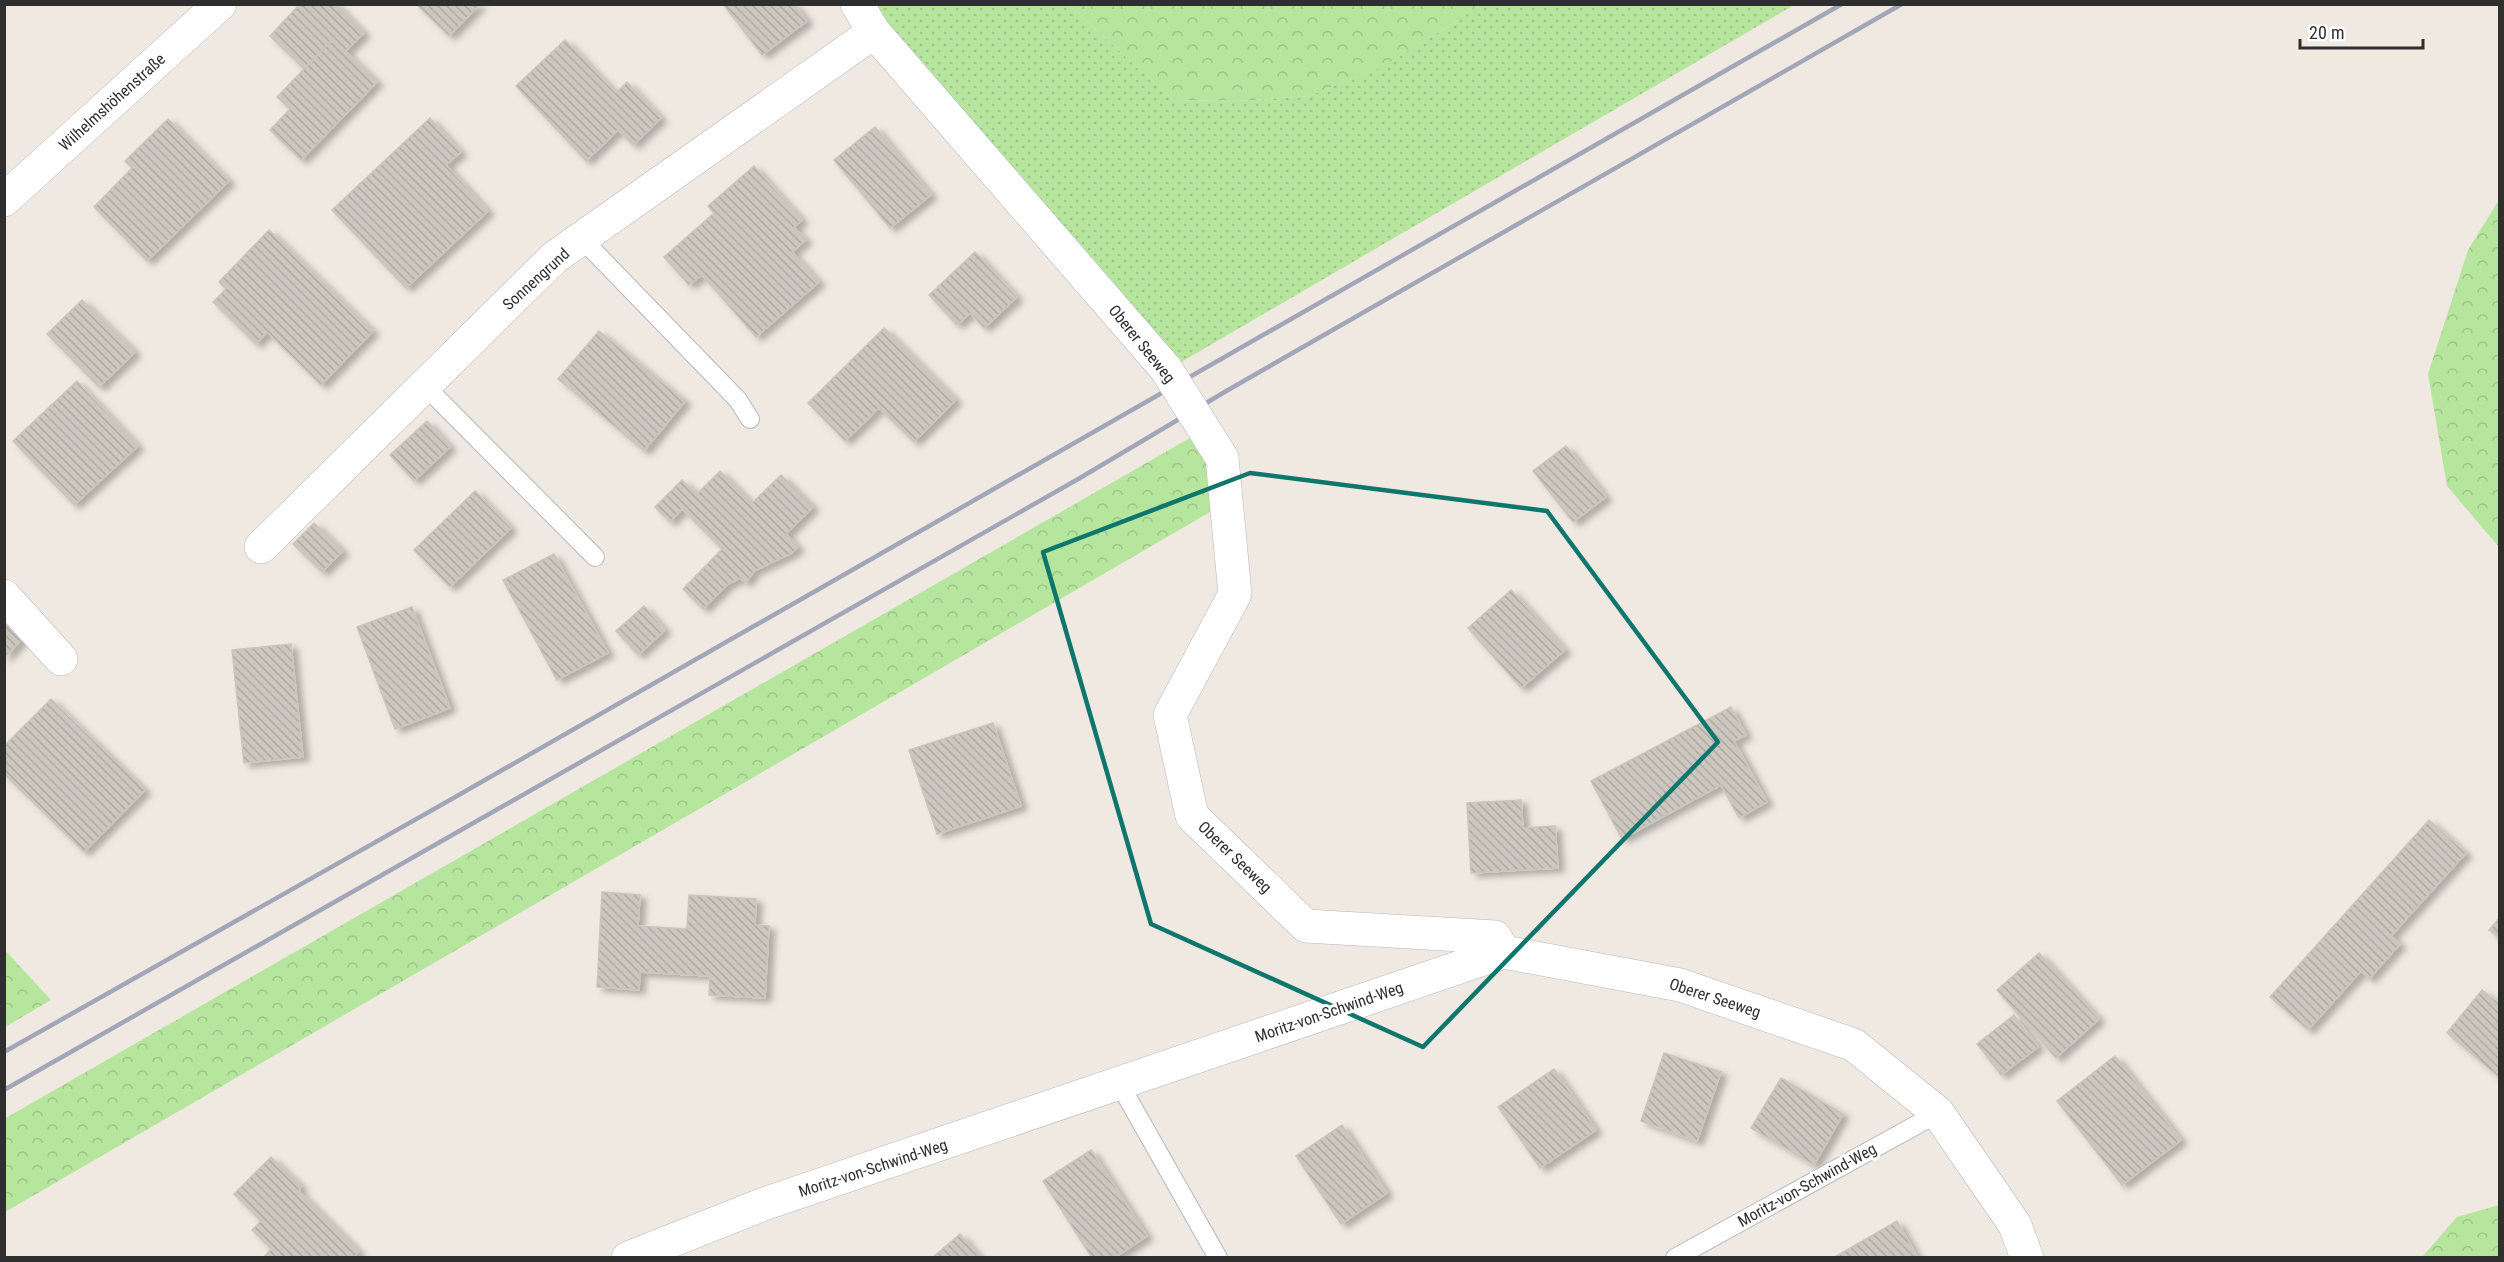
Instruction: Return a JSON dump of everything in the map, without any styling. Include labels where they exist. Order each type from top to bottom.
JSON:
[{"type":"street","name":"Wilhelmshöhenstraße","points":[[4,200],[220,4]]},
{"type":"street","name":"Oberer Seeweg","points":[[857,4],[874,32],[1166,369],[1222,458],[1235,594],[1170,715],[1192,816],[1306,926],[1495,937],[1503,952],[1680,984],[1854,1045],[1938,1113],[2015,1225],[2027,1257]]},
{"type":"street","name":"Sonnengrund","points":[[261,547],[555,257],[874,32]]},
{"type":"street","points":[[4,596],[61,659]]},
{"type":"street","name":"Moritz-von-Schwind-Weg","points":[[628,1257],[764,1204],[1503,952]]},
{"type":"lane","points":[[582,239],[738,400],[750,419]]},
{"type":"lane","points":[[426,386],[595,557]]},
{"type":"lane","points":[[1119,1083],[1218,1257]]},
{"type":"lane","name":"Moritz-von-Schwind-Weg","points":[[1675,1257],[1938,1113]]},
{"type":"highlighted area","points":[[1250,473],[1547,511],[1718,742],[1423,1047],[1151,924],[1043,552]]},
{"type":"green space","points":[[873,5],[1069,5],[1173,100],[1240,101],[1309,96],[1379,68],[1480,5],[1794,5],[1176,365],[886,27]]},
{"type":"green space","points":[[1069,5],[1480,5],[1380,68],[1309,96],[1240,101],[1173,100]]},
{"type":"green space","points":[[2499,200],[2499,547],[2447,486],[2428,374],[2468,250]]},
{"type":"green space","points":[[1195,435],[1214,466],[1217,508],[5,1212],[4,1119]]},
{"type":"green space","points":[[4,949],[51,1000],[5,1027],[4,1027]]},
{"type":"green space","points":[[2499,1205],[2499,1257],[2422,1257],[2457,1217]]},
{"type":"building","points":[[300,4],[336,4],[364,33],[346,51],[333,39],[304,69],[270,36]]},
{"type":"building","points":[[416,4],[480,4],[449,36]]},
{"type":"building","points":[[723,4],[794,4],[807,21],[762,55]]},
{"type":"building","points":[[333,39],[377,82],[301,160],[270,130],[290,109],[277,97]]},
{"type":"building","points":[[565,40],[616,93],[627,82],[661,118],[633,145],[618,130],[586,161],[516,86]]},
{"type":"building","points":[[430,118],[461,152],[446,165],[488,211],[406,288],[332,210]]},
{"type":"building","points":[[168,119],[229,181],[147,261],[94,207],[132,168],[125,161]]},
{"type":"building","points":[[875,127],[931,195],[890,228],[834,160]]},
{"type":"building","points":[[754,166],[802,220],[794,227],[806,240],[792,252],[819,282],[756,337],[702,275],[689,285],[664,257],[714,213],[708,206]]},
{"type":"building","points":[[269,230],[373,331],[321,385],[267,332],[256,344],[213,302],[226,289],[219,282]]},
{"type":"building","points":[[975,252],[1017,297],[984,328],[970,313],[957,325],[929,295]]},
{"type":"building","points":[[82,300],[135,352],[99,387],[47,334]]},
{"type":"building","points":[[884,328],[956,400],[914,442],[879,408],[845,441],[808,403]]},
{"type":"building","points":[[599,331],[685,401],[644,451],[558,379]]},
{"type":"building","points":[[77,381],[138,446],[74,505],[13,441]]},
{"type":"building","points":[[427,421],[450,447],[414,481],[390,455]]},
{"type":"building","points":[[1566,446],[1606,497],[1573,522],[1533,471]]},
{"type":"building","points":[[720,471],[752,503],[781,475],[813,507],[786,534],[798,547],[792,553],[754,571],[746,583],[740,578],[728,584],[703,609],[683,589],[722,549],[682,509],[670,522],[655,507],[682,480],[697,494]]},
{"type":"building","points":[[475,491],[511,528],[450,587],[414,550]]},
{"type":"building","points":[[314,523],[343,551],[322,572],[293,544]]},
{"type":"building","points":[[554,554],[608,653],[557,680],[503,580]]},
{"type":"building","points":[[1511,590],[1565,650],[1521,688],[1468,628]]},
{"type":"building","points":[[644,606],[665,630],[638,655],[616,631]]},
{"type":"building","points":[[412,607],[450,708],[395,729],[357,627]]},
{"type":"building","points":[[4,621],[23,638],[4,658]]},
{"type":"building","points":[[291,644],[303,757],[244,763],[232,650]]},
{"type":"building","points":[[51,699],[145,790],[84,852],[4,774],[4,746]]},
{"type":"building","points":[[1731,707],[1746,735],[1734,741],[1767,802],[1739,818],[1721,785],[1622,839],[1591,781]]},
{"type":"building","points":[[993,723],[1021,806],[937,834],[909,750]]},
{"type":"building","points":[[1521,800],[1523,828],[1555,826],[1558,868],[1471,873],[1467,803]]},
{"type":"building","points":[[2429,820],[2466,853],[2391,936],[2400,944],[2369,979],[2361,971],[2308,1030],[2270,997]]},
{"type":"building","points":[[602,892],[640,895],[638,926],[687,929],[689,895],[756,899],[755,925],[769,926],[765,998],[709,995],[710,976],[640,972],[639,990],[597,987]]},
{"type":"building","points":[[2500,917],[2500,938],[2489,930]]},
{"type":"building","points":[[2039,953],[2099,1019],[2056,1058],[1997,990]]},
{"type":"building","points":[[2482,990],[2500,1004],[2500,1078],[2447,1033]]},
{"type":"building","points":[[2014,1015],[2038,1047],[2001,1075],[1977,1044]]},
{"type":"building","points":[[1664,1053],[1721,1072],[1697,1141],[1641,1121]]},
{"type":"building","points":[[2115,1056],[2181,1140],[2122,1185],[2057,1101]]},
{"type":"building","points":[[1554,1069],[1596,1130],[1540,1168],[1498,1107]]},
{"type":"building","points":[[1781,1078],[1843,1114],[1814,1165],[1751,1128]]},
{"type":"building","points":[[1342,1125],[1387,1193],[1341,1224],[1296,1156]]},
{"type":"building","points":[[1091,1150],[1147,1236],[1114,1258],[1092,1258],[1043,1181]]},
{"type":"building","points":[[271,1157],[301,1186],[299,1191],[359,1251],[353,1258],[263,1258],[271,1249],[252,1230],[261,1221],[234,1194]]},
{"type":"building","points":[[1897,1221],[1918,1258],[1833,1258]]},
{"type":"building","points":[[960,1234],[980,1258],[932,1258]]},
{"type":"railway","points":[[4,1052],[450,800],[1842,4]]},
{"type":"railway","points":[[4,1090],[1080,478],[1228,390],[1902,4]]}]
